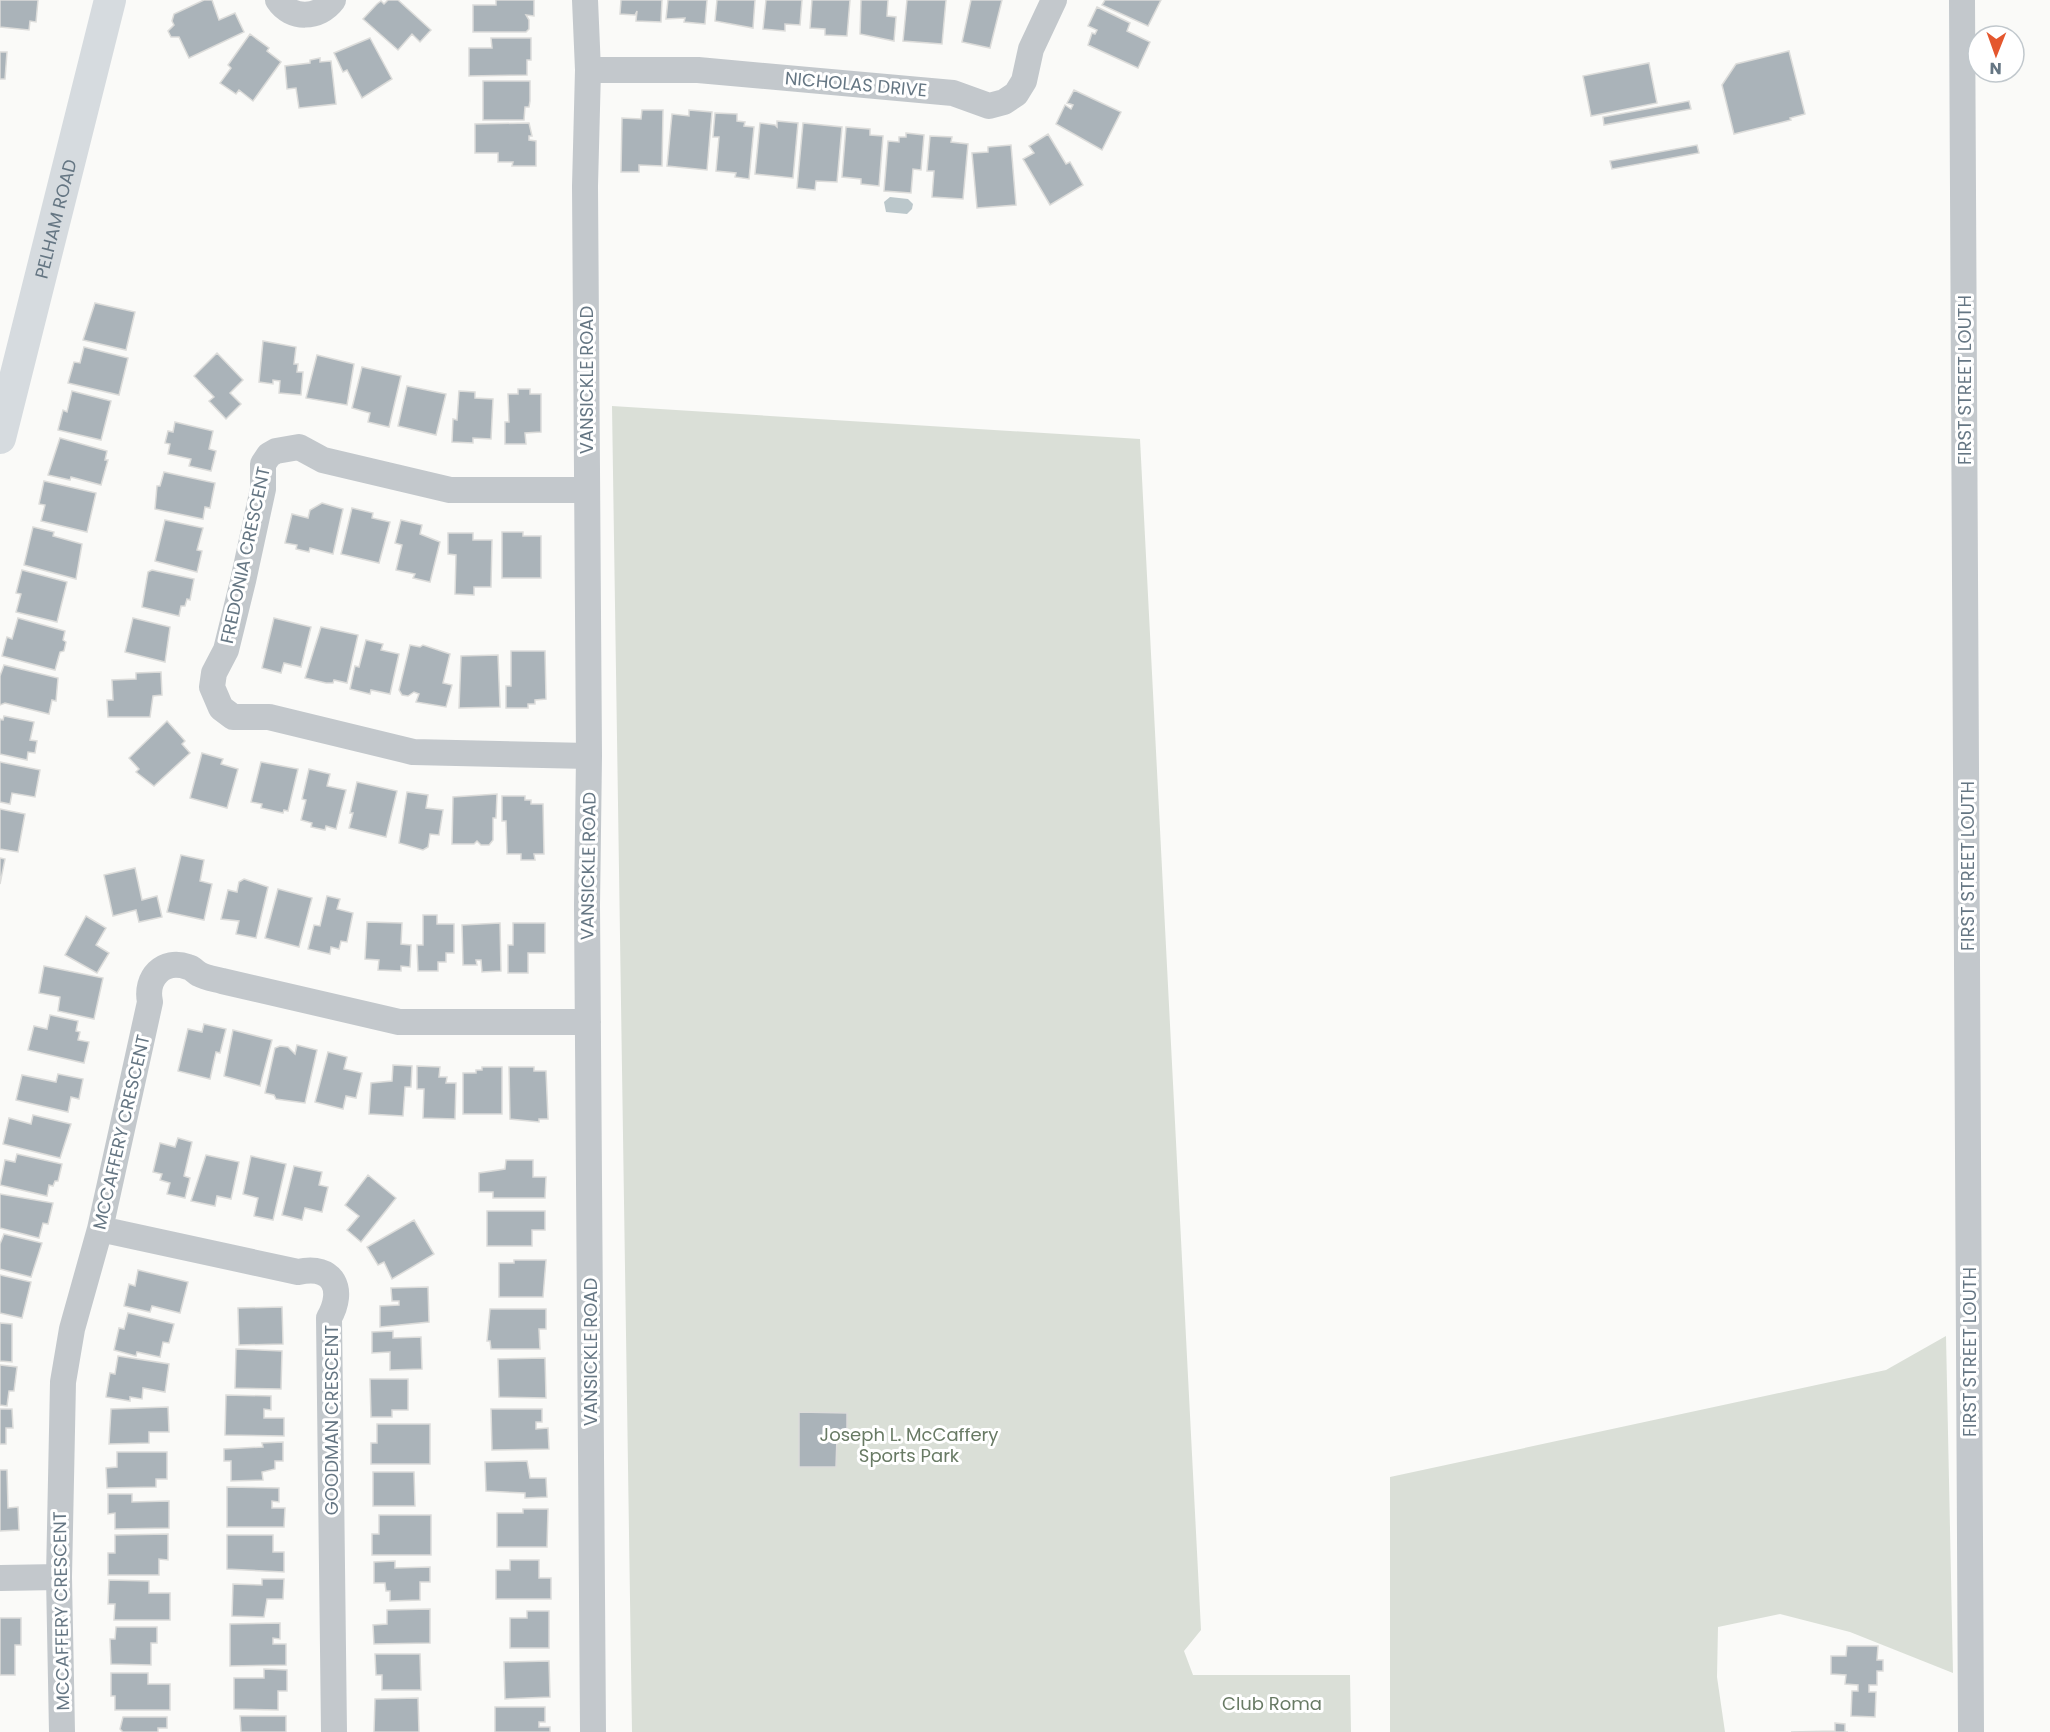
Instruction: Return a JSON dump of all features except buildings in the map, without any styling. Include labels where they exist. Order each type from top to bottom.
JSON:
[{"type":"main road","name":"PELHAM ROAD","points":[[0,438],[110,0]]},
{"type":"street","points":[[278,0],[290,11],[300,15],[320,12],[333,0]]},
{"type":"street","name":"VANSICKLE ROAD","points":[[585,0],[588,70],[585,186],[592,1732]]},
{"type":"street","name":"NICHOLAS DRIVE","points":[[588,70],[698,70],[930,90],[953,93],[989,106],[1004,102],[1021,87],[1031,49],[1054,0]]},
{"type":"street","name":"FIRST STREET LOUTH","points":[[1962,0],[1971,1732]]},
{"type":"street","name":"FREDONIA CRESCENT","points":[[586,490],[450,490],[323,460],[299,447],[276,451],[269,455],[263,464],[263,489],[243,580],[226,650],[214,673],[212,687],[221,708],[233,717],[269,717],[413,752],[589,756]]},
{"type":"street","name":"MCCAFFERY CRESCENT","points":[[62,1732],[59,1577],[63,1382],[85,1276],[100,1229],[150,1002],[148,985],[156,973],[166,967],[187,966],[199,974],[222,981],[399,1022],[588,1022]]},
{"type":"street","name":"GOODMAN CRESCENT","points":[[100,1229],[298,1272],[318,1271],[328,1275],[336,1287],[336,1305],[329,1318],[334,1732]]},
{"type":"street","points":[[0,1578],[59,1577]]},
{"type":"green space","name":"Joseph L. McCaffery Sports Park","points":[[612,406],[1140,439],[1201,1630],[1184,1651],[1193,1675],[1350,1675],[1351,1732],[632,1732]]},
{"type":"green space","points":[[1946,1336],[1953,1673],[1850,1632],[1780,1614],[1718,1627],[1717,1677],[1725,1732],[1390,1732],[1390,1477],[1886,1370]]},
{"type":"shaded area","points":[[890,197],[908,199],[913,204],[912,209],[907,214],[886,212],[884,202]]},
{"type":"park label","name":"Club Roma","points":[[1272,1703]]}]
